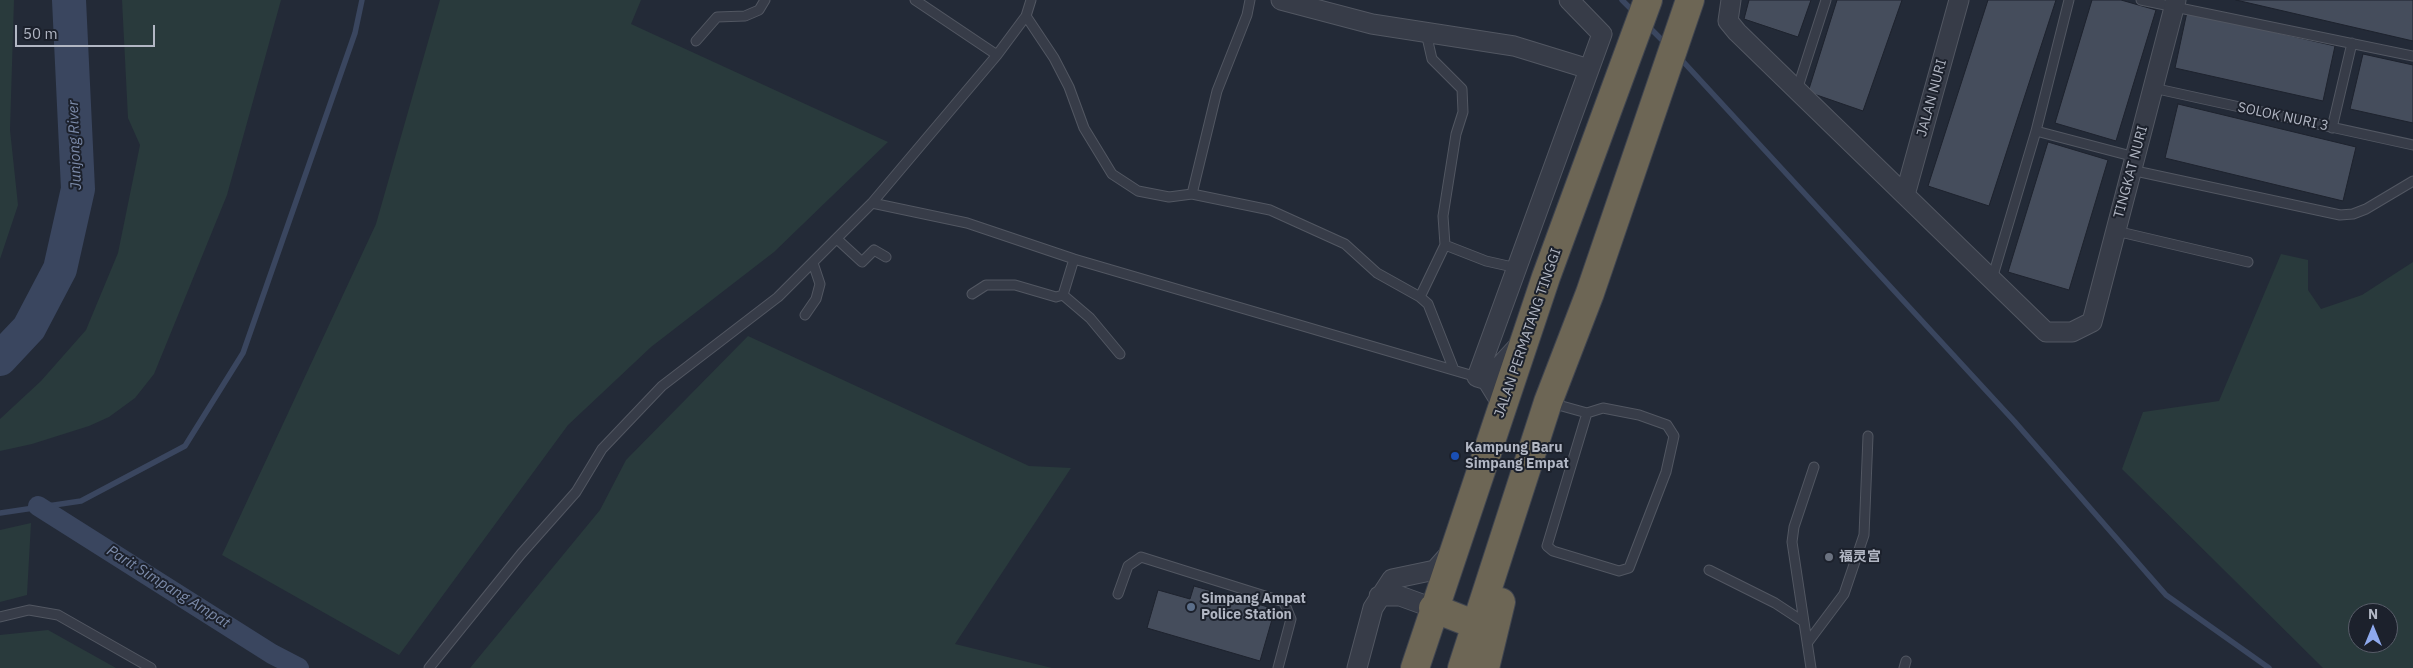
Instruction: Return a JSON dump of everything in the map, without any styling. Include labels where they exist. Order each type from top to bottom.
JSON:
[{"type":"highway","name":"JALAN PERMATANG TINGGI","points":[[1415,668],[1433,608],[1546,277],[1648,0]]},
{"type":"highway","points":[[1462,668],[1548,402],[1590,293],[1690,0]]},
{"type":"highway","points":[[1485,668],[1509,567],[1517,502]]},
{"type":"highway","points":[[1433,608],[1476,625]]},
{"type":"street","points":[[1281,0],[1372,24],[1514,46],[1589,69]]},
{"type":"street","points":[[1482,379],[1517,268],[1602,34],[1569,0]]},
{"type":"street","points":[[1731,0],[1728,21],[1737,32],[1992,279]]},
{"type":"street","name":"JALAN NURI","points":[[1905,195],[1959,0]]},
{"type":"street","name":"TINGKAT NURI","points":[[1992,279],[2046,332],[2072,332],[2092,322],[2175,3]]},
{"type":"street","points":[[1482,379],[1526,337]]},
{"type":"street","points":[[1482,379],[1503,406]]},
{"type":"street","points":[[1357,668],[1373,608],[1392,578],[1435,570],[1455,547]]},
{"type":"street","points":[[1379,596],[1400,596],[1433,608]]},
{"type":"lane","points":[[696,41],[717,16],[745,16],[759,10],[764,0]]},
{"type":"lane","points":[[915,0],[997,55]]},
{"type":"lane","points":[[429,668],[521,554],[576,492],[602,448],[662,386],[778,297],[872,204],[997,55],[1026,16],[1031,0]]},
{"type":"lane","points":[[1192,194],[1217,91],[1247,15],[1250,0]]},
{"type":"lane","points":[[1797,90],[1826,0]]},
{"type":"lane","points":[[1992,279],[2036,131],[2069,0]]},
{"type":"lane","points":[[2141,0],[2175,3],[2352,44],[2413,56]]},
{"type":"lane","points":[[1026,16],[1054,58],[1069,87],[1084,128],[1112,174],[1138,191],[1169,197],[1192,194],[1270,210],[1345,244],[1377,273],[1420,297],[1428,304],[1454,370]]},
{"type":"lane","points":[[1420,297],[1445,245],[1443,216],[1456,134],[1463,112],[1462,89],[1432,59],[1426,32]]},
{"type":"lane","points":[[2332,128],[2352,44]]},
{"type":"lane","name":"SOLOK NURI 3","points":[[2153,88],[2413,146]]},
{"type":"lane","points":[[2036,131],[2133,163],[2340,215],[2353,214],[2366,209],[2413,180]]},
{"type":"lane","points":[[872,204],[967,223],[1074,259],[1482,379]]},
{"type":"lane","points":[[2116,231],[2248,262]]},
{"type":"lane","points":[[837,239],[862,262],[874,250],[886,257]]},
{"type":"lane","points":[[1445,245],[1486,261],[1517,268]]},
{"type":"lane","points":[[1063,295],[1074,259]]},
{"type":"lane","points":[[805,316],[816,299],[820,284],[813,263]]},
{"type":"lane","points":[[972,294],[986,286],[1015,284],[1056,297],[1063,295]]},
{"type":"lane","points":[[1063,295],[1090,318],[1120,354]]},
{"type":"lane","points":[[1548,402],[1587,413],[1603,408],[1639,415],[1667,425],[1674,436],[1666,472],[1629,568],[1619,571],[1553,551],[1547,546],[1587,413]]},
{"type":"lane","points":[[1808,642],[1844,594],[1864,535],[1868,436]]},
{"type":"lane","points":[[1811,668],[1792,542],[1794,528],[1814,467]]},
{"type":"lane","points":[[1118,594],[1128,566],[1141,558],[1284,602],[1291,619],[1278,668]]},
{"type":"lane","points":[[1710,570],[1775,603],[1804,622]]},
{"type":"lane","points":[[0,616],[28,610],[58,615],[151,668]]},
{"type":"shaded area","points":[[0,0],[14,0],[10,130],[18,205],[0,259]]},
{"type":"shaded area","points":[[122,0],[281,0],[227,195],[154,374],[135,398],[109,417],[89,426],[32,444],[0,451],[0,419],[41,381],[86,330],[118,253],[140,145],[128,118]]},
{"type":"shaded area","points":[[440,0],[641,0],[631,24],[888,142],[774,252],[651,347],[568,425],[399,655],[222,555],[376,224]]},
{"type":"shaded area","points":[[2281,254],[2308,260],[2308,290],[2321,309],[2362,295],[2413,262],[2413,668],[2323,668],[2122,469],[2143,412],[2219,401]]},
{"type":"shaded area","points":[[748,336],[1029,466],[1071,468],[955,644],[1052,668],[470,668],[600,510],[626,460]]},
{"type":"shaded area","points":[[31,523],[27,595],[0,602],[0,530]]},
{"type":"shaded area","points":[[48,630],[116,668],[0,668],[0,635]]},
{"type":"building","points":[[1749,0],[1811,0],[1798,37],[1744,19]]},
{"type":"building","points":[[1837,0],[1902,0],[1863,111],[1808,92]]},
{"type":"building","points":[[1988,0],[2056,0],[1989,206],[1928,186]]},
{"type":"building","points":[[2092,0],[2121,0],[2156,10],[2116,141],[2055,123]]},
{"type":"building","points":[[2236,0],[2413,0],[2413,41]]},
{"type":"building","points":[[2187,12],[2335,46],[2323,101],[2175,68]]},
{"type":"building","points":[[2363,54],[2413,65],[2413,123],[2350,109]]},
{"type":"building","points":[[2178,104],[2356,147],[2343,201],[2165,158]]},
{"type":"building","points":[[2048,142],[2108,160],[2069,290],[2008,272]]},
{"type":"building","points":[[1194,586],[1275,609],[1260,661],[1147,628],[1158,590],[1190,599]]},
{"type":"waterway","name":"Junjong River","points":[[0,359],[29,328],[60,269],[78,189],[69,0]]},
{"type":"waterway","points":[[0,513],[81,501],[185,446],[243,353],[355,33],[362,0]]},
{"type":"waterway","points":[[1622,0],[1635,13]]},
{"type":"waterway","points":[[1646,24],[1666,44]]},
{"type":"waterway","points":[[1678,56],[2015,422],[2166,595],[2269,668]]},
{"type":"waterway","name":"Parit Simpang Ampat","points":[[38,506],[272,654],[299,668]]},
{"type":"place","name":"Kampung Baru Simpang Empat","points":[[1455,456]]},
{"type":"place","name":"福灵宫","points":[[1829,557]]},
{"type":"place","name":"Simpang Ampat Police Station","points":[[1191,607]]}]
